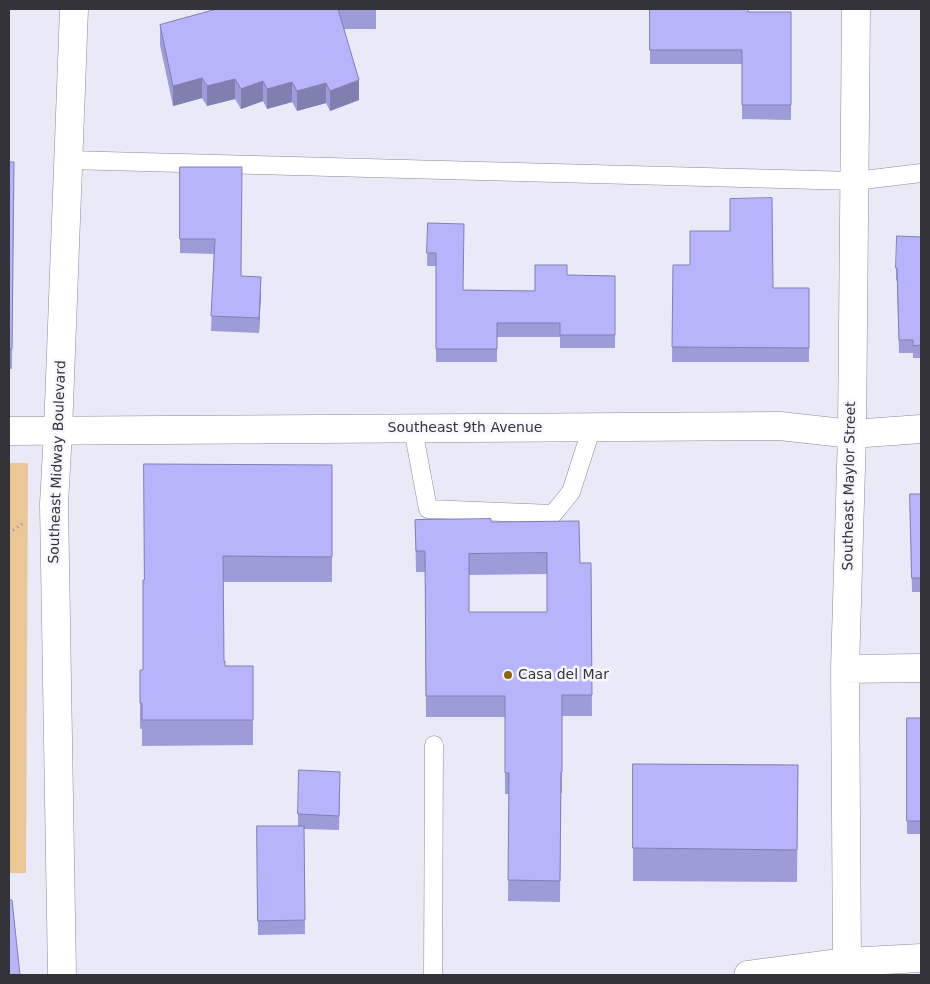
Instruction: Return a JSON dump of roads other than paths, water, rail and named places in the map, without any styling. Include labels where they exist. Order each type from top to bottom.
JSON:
[{"type":"street","name":"Southeast Midway Boulevard","points":[[62,975],[54,504],[74,9]]},
{"type":"street","name":"Southeast Maylor Street","points":[[847,962],[846,669],[852,434],[856,9]]},
{"type":"street","name":"Southeast 9th Avenue","points":[[9,431],[780,426],[852,434],[921,429]]},
{"type":"street","points":[[846,669],[921,668]]},
{"type":"street","points":[[748,975],[847,962],[921,958]]},
{"type":"lane","points":[[68,160],[855,181],[921,173]]},
{"type":"lane","points":[[414,429],[428,509],[553,514],[571,492],[592,428]]},
{"type":"lane","points":[[433,975],[434,745]]},
{"type":"place","name":"Casa del Mar","points":[[508,675]]}]
